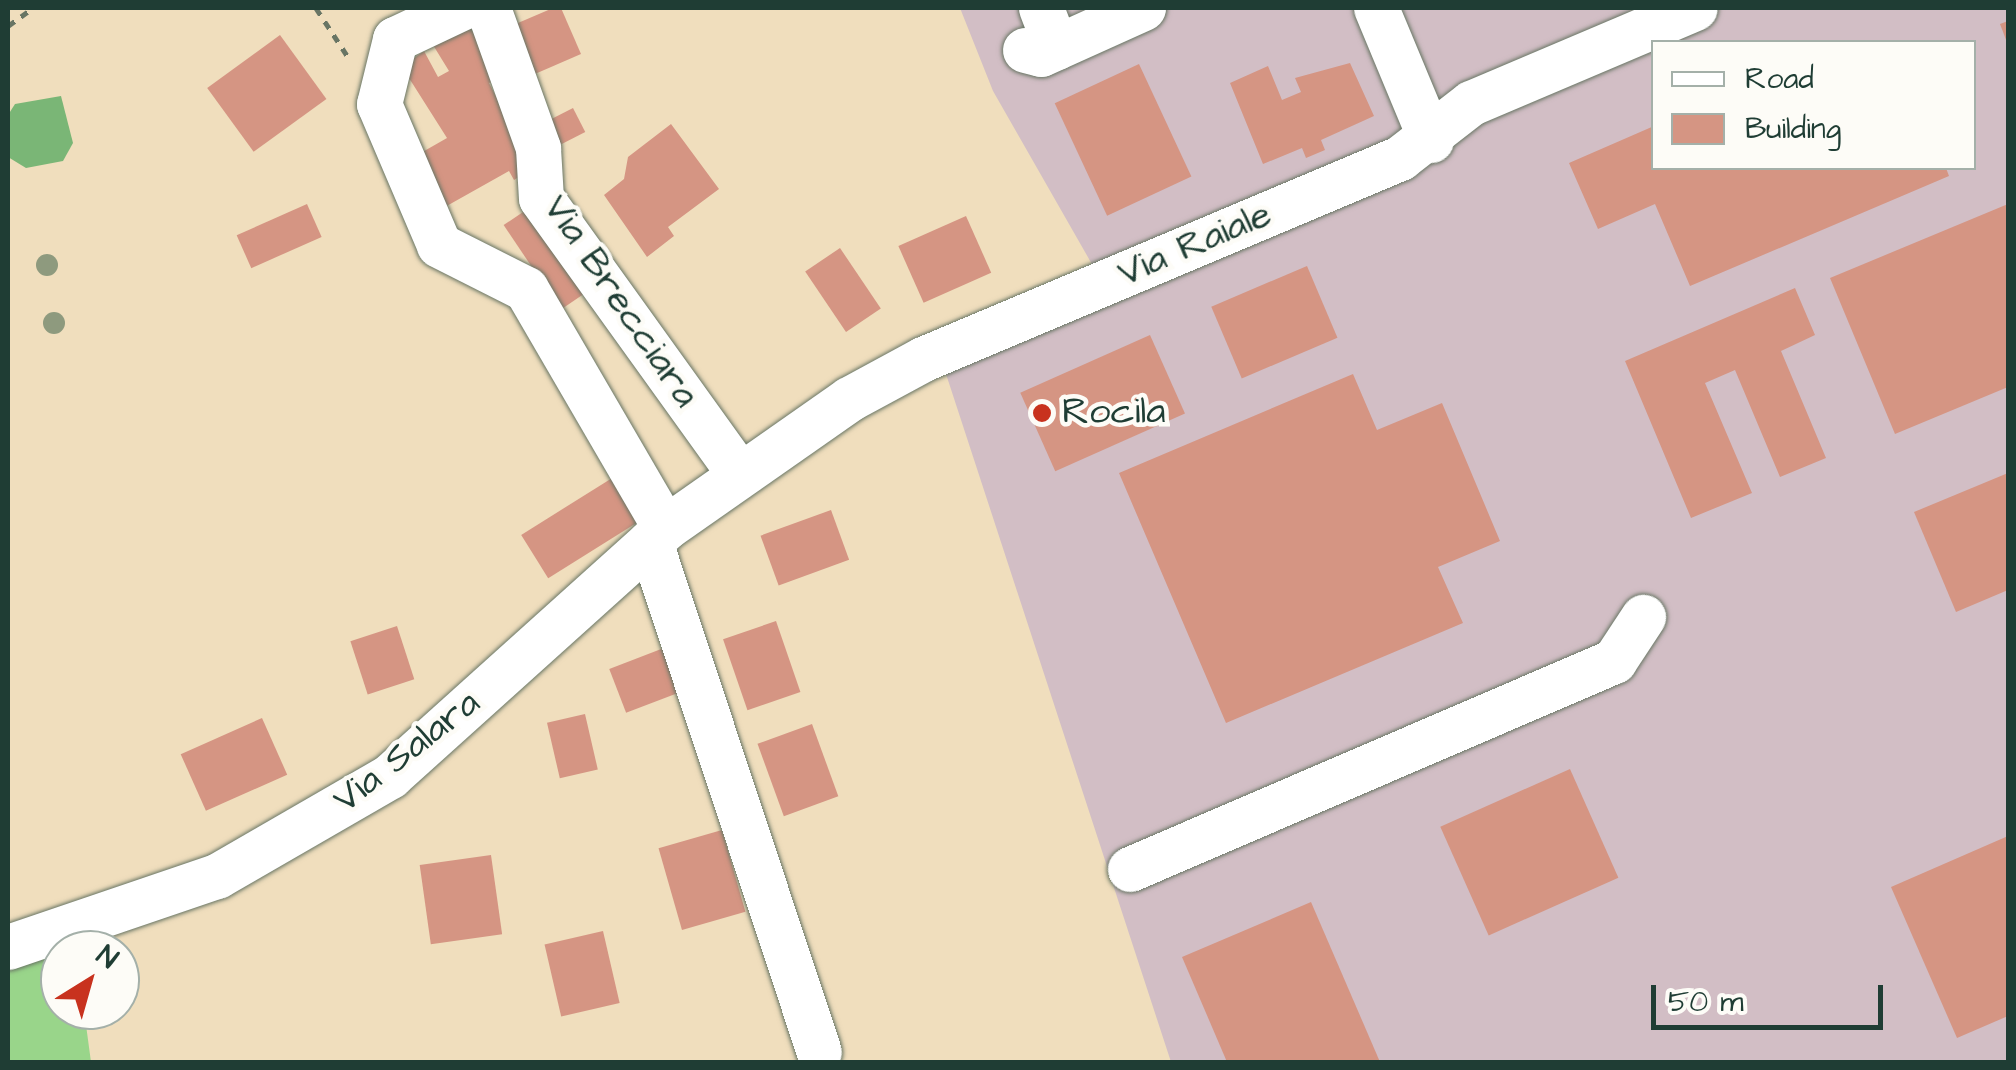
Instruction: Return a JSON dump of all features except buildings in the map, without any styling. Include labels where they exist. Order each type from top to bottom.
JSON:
[{"type":"street","points":[[379,104],[395,39],[461,8]]},
{"type":"street","name":"Via Brecciara","points":[[488,8],[538,148],[542,198],[738,472]]},
{"type":"street","points":[[1041,35],[1143,8]]},
{"type":"street","points":[[1376,8],[1431,140]]},
{"type":"street","name":"Via Raiale","points":[[702,498],[809,422],[923,359],[1431,140],[1471,103],[1695,8]]},
{"type":"street","name":"Via Brecciara","points":[[379,104],[440,245],[526,289],[658,535],[819,1052]]},
{"type":"street","name":"Via Salara","points":[[8,947],[217,876],[390,776],[702,498]]},
{"type":"street","points":[[1130,869],[1614,661],[1643,616]]},
{"type":"path","points":[[8,26],[33,8]]},
{"type":"path","points":[[316,8],[379,104]]},
{"type":"shaded area","points":[[960,8],[2008,8],[2008,1062],[1171,1062],[946,374],[1113,301],[993,91]]},
{"type":"green space","points":[[61,96],[73,143],[63,161],[26,168],[8,157],[8,115],[15,104]]},
{"type":"green space","points":[[40,958],[40,1030],[87,1030],[91,1062],[8,1062],[8,965]]},
{"type":"place","name":"Rocila","points":[[1042,413]]}]
